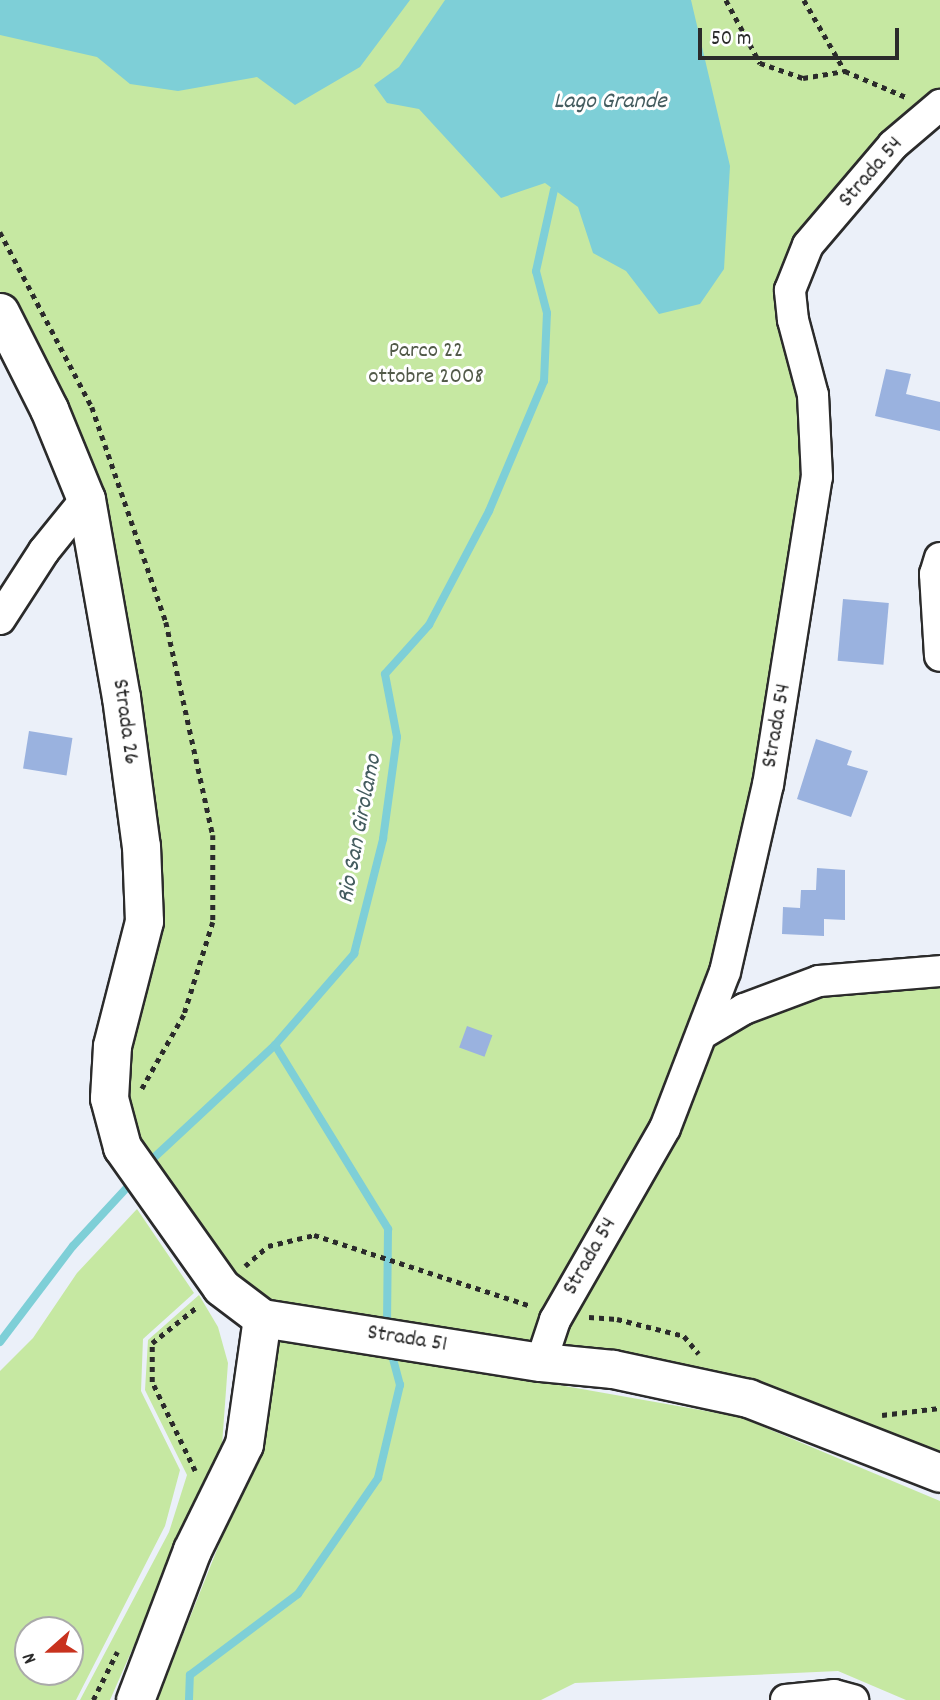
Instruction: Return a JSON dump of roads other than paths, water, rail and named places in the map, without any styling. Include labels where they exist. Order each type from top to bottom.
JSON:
[{"type":"street","name":"Strada 54","points":[[541,1362],[555,1320],[665,1128],[705,1032],[725,972],[768,785],[812,522],[817,477],[813,395],[793,320],[790,290],[808,245],[893,145],[935,108]]},
{"type":"street","name":"Strada 26","points":[[0,312],[49,409],[86,499],[98,549],[141,846],[144,921],[112,1046],[108,1098],[122,1147],[155,1198],[221,1287],[262,1318]]},
{"type":"street","points":[[0,619],[44,551],[86,499]]},
{"type":"street","points":[[940,558],[935,574],[940,656]]},
{"type":"street","points":[[705,1032],[744,1009],[819,981],[940,971]]},
{"type":"street","points":[[135,1700],[192,1550],[244,1444],[262,1318]]},
{"type":"street","name":"Strada 51","points":[[262,1318],[541,1362],[613,1369],[748,1398],[940,1473]]},
{"type":"street","points":[[786,1700],[834,1695],[853,1700]]},
{"type":"water","points":[[0,0],[410,0],[360,67],[295,105],[257,77],[178,91],[130,84],[97,57],[0,35]]},
{"type":"water","name":"Lago Grande","points":[[445,0],[691,0],[730,166],[724,269],[700,304],[659,314],[626,271],[593,253],[578,207],[545,183],[501,198],[419,109],[387,103],[374,85],[399,67]]},
{"type":"waterway","name":"Rio San Girolamo","points":[[146,1165],[275,1045],[354,954],[383,839],[397,737],[385,674],[429,625],[489,511],[544,381],[547,313],[536,271],[554,190]]},
{"type":"waterway","points":[[275,1045],[388,1229],[387,1328]]},
{"type":"waterway","name":"Rio San Girolamo","points":[[0,1342],[73,1246],[134,1180]]},
{"type":"waterway","points":[[189,1700],[190,1675],[298,1594],[378,1478],[400,1385],[390,1348]]},
{"type":"park label","name":"Parco 22 ottobre 2008","points":[[426,365]]}]
